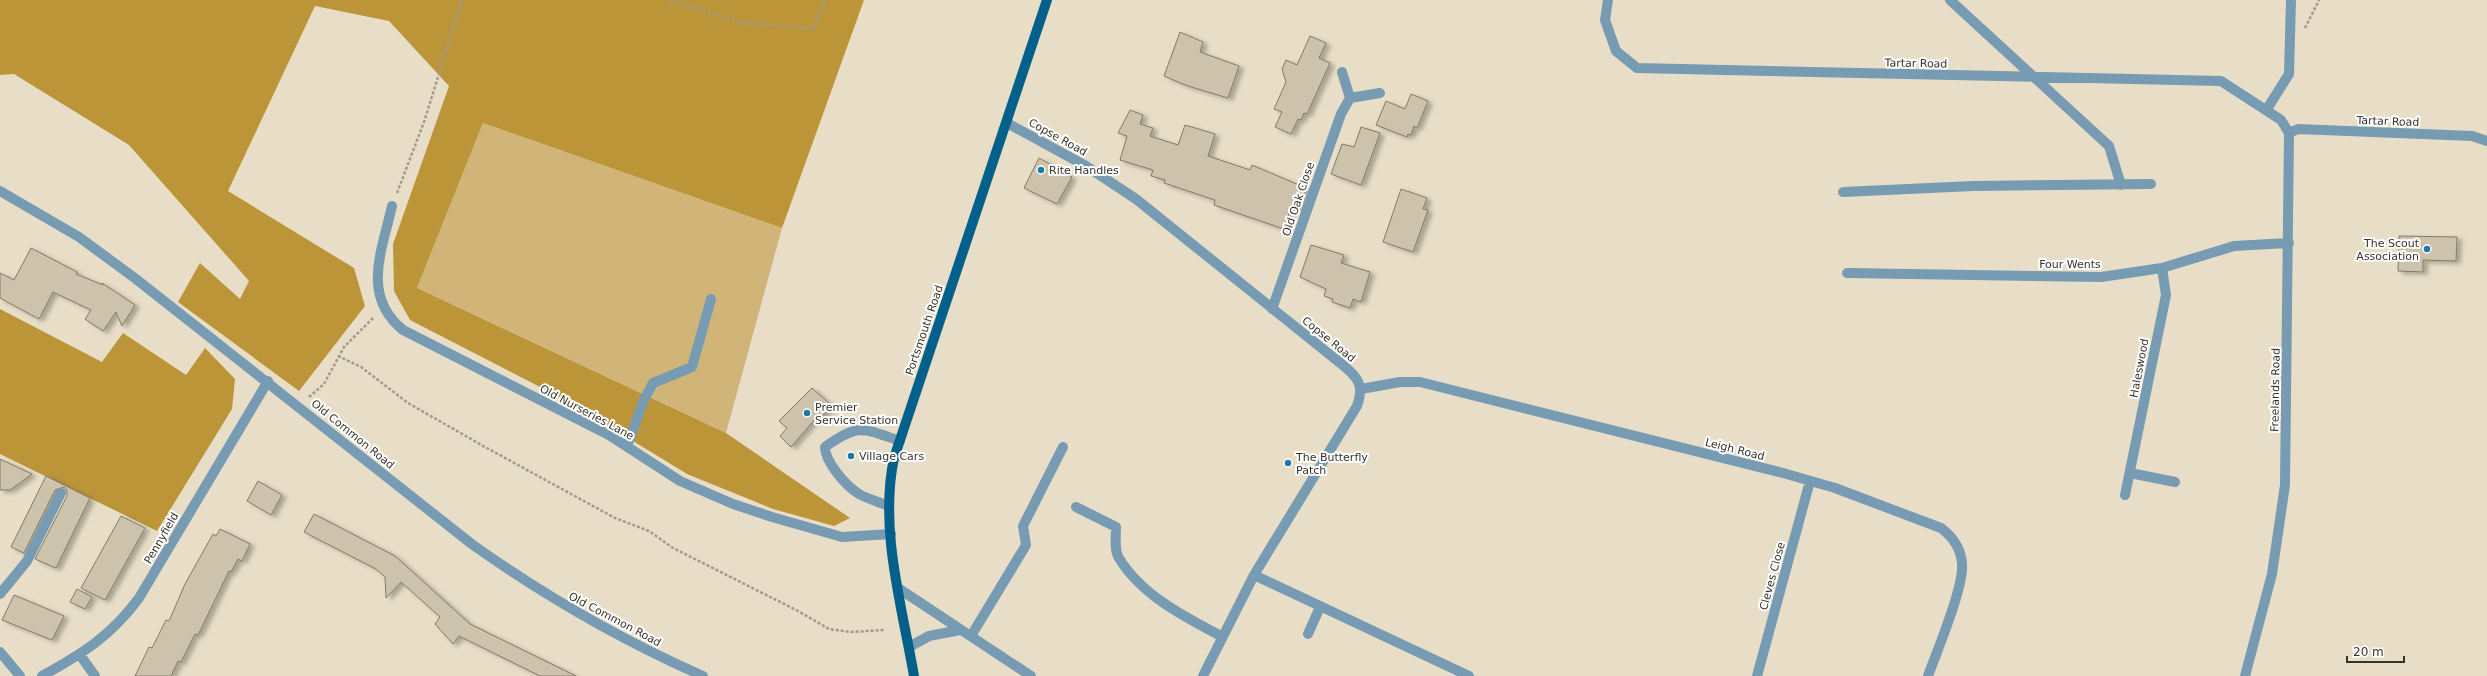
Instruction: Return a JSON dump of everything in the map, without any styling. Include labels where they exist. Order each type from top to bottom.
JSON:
[{"type":"main road","name":"Portsmouth Road","points":[[914,676],[898,588],[891,534],[889,506],[890,477],[900,441],[1047,0]]},
{"type":"street","name":"Tartar Road","points":[[1608,0],[1605,20],[1616,51],[1637,68],[2221,81],[2267,108]]},
{"type":"street","points":[[1950,0],[2109,146],[2121,185]]},
{"type":"street","points":[[2289,133],[2281,120],[2267,108],[2289,74],[2291,0]]},
{"type":"street","points":[[1342,72],[1350,98],[1380,93]]},
{"type":"street","name":"Old Oak Close","points":[[1272,309],[1341,114],[1350,98]]},
{"type":"street","name":"Copse Road","points":[[1007,122],[1086,166],[1136,199],[1354,374],[1359,380],[1361,389]]},
{"type":"street","name":"Tartar Road","points":[[2289,133],[2298,129],[2306,129],[2472,136],[2487,141]]},
{"type":"street","name":"Freelands Road","points":[[2245,676],[2272,574],[2285,485],[2289,243],[2289,133]]},
{"type":"street","points":[[1843,192],[1973,186],[2151,184]]},
{"type":"street","name":"Old Common Road","points":[[0,191],[79,237],[268,381],[474,545],[510,571],[581,616],[647,651],[703,676]]},
{"type":"street","name":"Old Nurseries Lane","points":[[392,206],[376,274],[379,297],[384,309],[392,321],[416,337],[627,446],[680,481],[772,518],[842,537],[891,534]]},
{"type":"street","name":"Four Wents","points":[[1846,273],[2101,277],[2162,268],[2234,246],[2289,243]]},
{"type":"street","name":"Haleswood","points":[[2125,495],[2166,295],[2162,268]]},
{"type":"street","points":[[627,446],[643,402],[653,383],[692,367],[711,299]]},
{"type":"street","name":"Pennyfield","points":[[42,676],[80,655],[111,631],[139,598],[268,381]]},
{"type":"street","name":"Leigh Road","points":[[1361,389],[1400,382],[1420,382],[1810,481],[1835,488],[1933,524],[1948,533],[1954,540],[1961,556],[1962,574],[1928,676]]},
{"type":"street","points":[[1203,676],[1254,574],[1357,406],[1361,389]]},
{"type":"street","points":[[889,506],[859,494],[844,480],[825,456],[825,447],[854,430],[870,431],[900,441]]},
{"type":"street","points":[[971,636],[1026,545],[1023,526],[1063,447]]},
{"type":"street","points":[[2130,473],[2175,482]]},
{"type":"street","name":"Cleves Close","points":[[1757,676],[1810,481]]},
{"type":"street","points":[[0,594],[27,561],[61,493]]},
{"type":"street","points":[[1076,507],[1116,527],[1118,557],[1149,592],[1192,621],[1222,636]]},
{"type":"street","points":[[1254,574],[1320,607],[1469,676]]},
{"type":"street","points":[[898,588],[1031,676]]},
{"type":"street","points":[[1308,634],[1320,607]]},
{"type":"street","points":[[909,647],[930,636],[960,630]]},
{"type":"street","points":[[0,652],[20,676]]},
{"type":"street","points":[[80,655],[95,676]]},
{"type":"path","points":[[392,206],[424,122],[462,0]]},
{"type":"path","points":[[669,0],[743,23],[813,29],[825,0]]},
{"type":"path","points":[[2290,30],[2306,28],[2319,0]]},
{"type":"path","points":[[298,406],[324,384],[338,356],[349,341],[384,309]]},
{"type":"path","points":[[338,356],[361,367],[408,404],[485,448],[615,518],[649,531],[673,548],[798,611],[829,629],[851,632],[884,630]]},
{"type":"shaded area","points":[[0,0],[864,0],[782,228],[483,123],[417,288],[726,433],[850,518],[834,526],[773,509],[687,474],[571,403],[410,320],[394,291],[393,244],[449,86],[389,21],[315,6],[228,191],[354,268],[365,306],[299,391],[178,302],[200,263],[240,299],[249,281],[129,145],[14,74],[0,75]]},
{"type":"shaded area","points":[[483,123],[782,228],[726,433],[417,288]]},
{"type":"shaded area","points":[[0,309],[102,362],[123,333],[186,375],[205,348],[235,379],[232,409],[157,531],[0,454]]},
{"type":"building","points":[[1180,32],[1203,42],[1200,52],[1239,66],[1228,98],[1188,86],[1164,76]]},
{"type":"building","points":[[1310,36],[1326,43],[1319,58],[1330,63],[1307,114],[1304,113],[1301,120],[1298,119],[1291,134],[1275,127],[1282,112],[1274,109],[1286,82],[1282,69],[1286,60],[1297,65]]},
{"type":"building","points":[[1411,94],[1428,101],[1417,128],[1414,126],[1411,135],[1408,134],[1407,137],[1376,125],[1386,101],[1405,109]]},
{"type":"building","points":[[1130,110],[1143,115],[1140,124],[1153,128],[1150,136],[1178,145],[1185,125],[1215,134],[1208,156],[1250,170],[1252,165],[1306,188],[1298,209],[1291,207],[1284,229],[1214,205],[1215,200],[1164,183],[1165,180],[1151,176],[1153,170],[1120,160],[1127,136],[1118,133]]},
{"type":"building","points":[[1361,127],[1380,133],[1361,185],[1331,174],[1342,144],[1354,147]]},
{"type":"building","points":[[1039,158],[1072,177],[1057,204],[1024,188]]},
{"type":"building","points":[[1401,189],[1427,198],[1423,209],[1428,210],[1413,252],[1383,242]]},
{"type":"building","name":"The Scout Association","points":[[2399,236],[2457,237],[2456,261],[2423,260],[2423,272],[2398,271]]},
{"type":"building","points":[[1311,245],[1344,255],[1341,263],[1370,272],[1361,302],[1353,299],[1350,308],[1332,302],[1333,299],[1324,296],[1326,289],[1300,277]]},
{"type":"building","points":[[31,248],[77,272],[76,274],[103,285],[102,283],[135,305],[122,326],[116,312],[103,331],[85,319],[91,310],[53,292],[39,319],[0,298],[0,273],[14,280]]},
{"type":"building","name":"Premier Service Station","points":[[812,388],[832,406],[817,421],[815,419],[791,447],[780,436],[787,428],[779,421]]},
{"type":"building","points":[[0,459],[32,474],[10,490],[0,490]]},
{"type":"building","points":[[46,476],[90,498],[56,568],[35,559],[67,496],[67,490],[64,487],[55,490],[24,553],[11,547]]},
{"type":"building","points":[[258,481],[282,495],[271,515],[247,501]]},
{"type":"building","points":[[314,514],[395,556],[470,624],[576,676],[540,676],[459,636],[453,644],[435,624],[440,617],[401,582],[386,598],[385,577],[376,569],[304,532]]},
{"type":"building","points":[[121,516],[145,528],[105,600],[81,588]]},
{"type":"building","points":[[220,529],[250,544],[242,561],[238,559],[231,572],[229,571],[198,635],[195,634],[181,662],[178,661],[171,676],[135,676],[149,647],[152,648],[166,620],[169,621],[185,584],[213,534],[216,536]]},
{"type":"building","points":[[77,589],[92,597],[85,609],[70,602]]},
{"type":"building","points":[[14,595],[64,616],[52,640],[2,620]]},
{"type":"place","name":"Rite Handles","points":[[1041,170]]},
{"type":"place","name":"The Scout Association","points":[[2427,249]]},
{"type":"place","name":"Premier Service Station","points":[[807,413]]},
{"type":"place","name":"Village Cars","points":[[851,456]]},
{"type":"place","name":"The Butterfly Patch","points":[[1288,463]]}]
